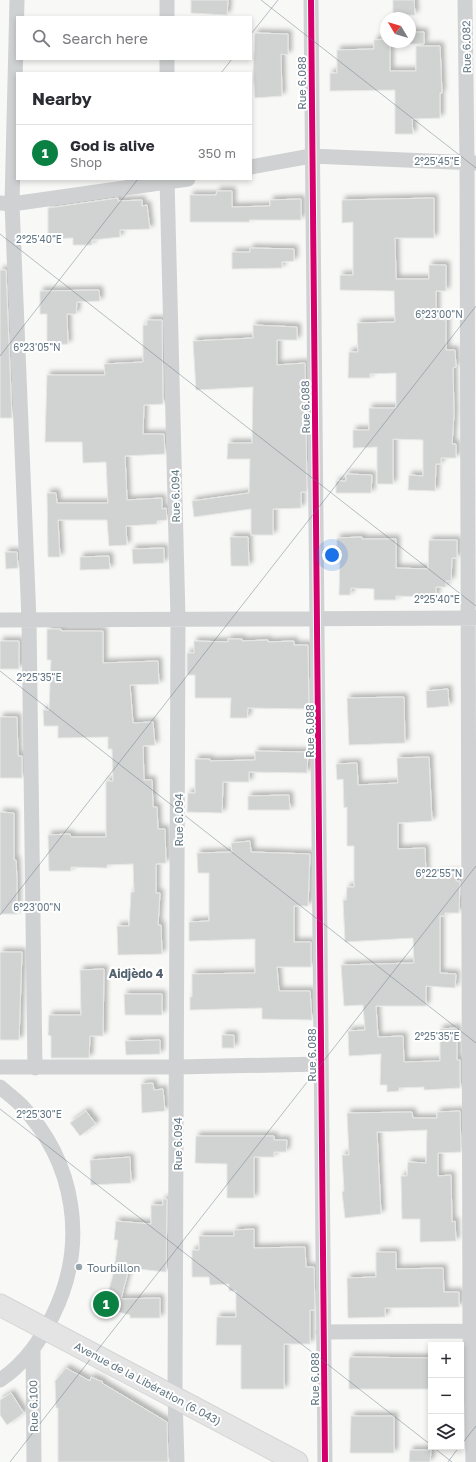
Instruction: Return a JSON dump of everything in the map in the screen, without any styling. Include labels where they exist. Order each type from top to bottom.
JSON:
[{"type":"main road","name":"Avenue de la Libération (6.043)","points":[[0,1305],[297,1462]]},
{"type":"street","points":[[16,16],[17,0]]},
{"type":"street","points":[[167,0],[167,16]]},
{"type":"street","name":"Rue 6.088","points":[[311,0],[311,156],[318,618],[324,1462]]},
{"type":"street","name":"Rue 6.082","points":[[465,0],[472,163],[473,1462]]},
{"type":"street","points":[[16,19],[6,204],[29,620],[35,1068]]},
{"type":"street","points":[[167,60],[167,72]]},
{"type":"street","points":[[252,167],[311,156],[472,163]]},
{"type":"street","points":[[6,204],[178,180]]},
{"type":"street","name":"Rue 6.094","points":[[167,181],[178,619],[175,1397],[177,1462]]},
{"type":"street","points":[[0,620],[472,618]]},
{"type":"street","points":[[0,1067],[177,1067],[321,1064]]},
{"type":"street","points":[[0,1088],[20,1104],[42,1131],[59,1162],[69,1194],[74,1229],[71,1263],[62,1297],[46,1330],[32,1350],[0,1380]]},
{"type":"street","points":[[323,1332],[473,1331]]},
{"type":"street","name":"Rue 6.100","points":[[32,1350],[34,1462]]},
{"type":"building","points":[[191,0],[228,0],[227,15],[191,13]]},
{"type":"building","points":[[393,0],[414,0],[415,12],[393,12]]},
{"type":"building","points":[[416,32],[424,32],[424,44],[416,44]]},
{"type":"building","points":[[255,33],[288,34],[288,55],[281,54],[282,96],[255,98],[253,71]]},
{"type":"building","points":[[374,40],[380,40],[380,48],[390,48],[390,71],[416,71],[416,46],[440,46],[442,93],[440,93],[440,118],[412,119],[413,134],[395,134],[395,90],[330,91],[330,73],[337,73],[337,50],[374,49]]},
{"type":"building","points":[[217,191],[232,191],[232,207],[270,206],[270,200],[301,199],[301,220],[190,222],[190,195],[216,195]]},
{"type":"building","points":[[118,198],[118,201],[142,200],[142,206],[147,205],[150,229],[120,230],[120,237],[92,240],[92,245],[73,245],[73,238],[48,239],[48,208]]},
{"type":"building","points":[[434,198],[434,238],[395,238],[396,279],[429,279],[429,265],[446,265],[446,291],[436,291],[436,319],[446,320],[446,350],[455,350],[456,367],[453,368],[454,414],[452,444],[456,444],[456,458],[441,458],[441,464],[436,464],[435,491],[408,490],[409,475],[423,476],[423,440],[393,439],[393,484],[377,484],[377,447],[353,448],[353,430],[369,430],[369,408],[396,408],[396,373],[370,374],[370,378],[348,378],[349,352],[358,352],[357,323],[395,322],[394,291],[340,290],[340,275],[353,275],[353,222],[342,223],[342,200]]},
{"type":"building","points":[[250,248],[294,249],[294,261],[282,262],[282,268],[232,269],[232,252],[250,252]]},
{"type":"building","points":[[0,270],[6,270],[12,418],[0,418]]},
{"type":"building","points":[[99,290],[100,301],[77,302],[76,314],[67,314],[68,344],[47,345],[47,314],[40,314],[40,291]]},
{"type":"building","points":[[147,320],[162,320],[163,404],[144,405],[143,434],[164,434],[165,454],[125,456],[127,500],[162,498],[162,509],[166,508],[167,520],[157,521],[157,524],[126,526],[127,545],[109,546],[107,520],[58,520],[60,557],[48,557],[47,493],[56,493],[57,503],[108,503],[106,462],[83,463],[82,442],[45,442],[47,375],[105,375],[104,364],[143,362],[143,325],[147,325]]},
{"type":"building","points":[[253,325],[297,327],[297,340],[277,340],[277,365],[305,363],[307,492],[301,492],[301,508],[273,509],[273,535],[251,535],[251,509],[194,517],[192,501],[249,493],[250,459],[227,459],[228,443],[252,443],[253,387],[196,390],[193,341],[253,338]]},
{"type":"building","points":[[346,474],[372,475],[371,493],[336,493],[336,481],[346,481]]},
{"type":"building","points":[[230,537],[248,537],[249,566],[231,566]]},
{"type":"building","points":[[362,537],[362,539],[396,539],[396,568],[428,569],[429,540],[457,540],[457,558],[452,558],[451,581],[446,581],[446,587],[436,587],[436,597],[396,596],[396,600],[374,600],[374,589],[351,588],[350,595],[339,595],[340,552],[337,552],[337,538]]},
{"type":"building","points":[[164,548],[164,563],[133,564],[132,549]]},
{"type":"building","points":[[5,552],[17,552],[18,568],[6,569]]},
{"type":"building","points":[[109,556],[110,569],[80,570],[80,557]]},
{"type":"building","points":[[47,629],[61,629],[61,631],[103,631],[103,663],[158,661],[159,684],[130,685],[133,723],[153,722],[155,745],[143,746],[144,780],[152,780],[153,807],[157,807],[158,829],[165,829],[166,863],[156,864],[156,893],[160,893],[158,925],[161,925],[162,954],[118,955],[117,926],[129,926],[131,892],[134,892],[133,864],[107,865],[107,868],[71,867],[71,871],[49,871],[48,835],[70,834],[71,837],[106,837],[106,781],[113,781],[112,749],[108,749],[108,737],[58,738],[58,726],[44,726],[43,710],[49,710],[51,660],[47,660]]},
{"type":"building","points":[[228,639],[242,639],[242,641],[268,640],[268,642],[294,641],[294,645],[308,645],[309,709],[248,708],[247,718],[230,718],[231,698],[195,698],[195,675],[187,675],[187,653],[194,653],[194,641],[228,642]]},
{"type":"building","points":[[0,641],[19,641],[19,669],[0,669]]},
{"type":"building","points":[[448,689],[449,706],[427,708],[426,691]]},
{"type":"building","points":[[404,697],[405,743],[349,745],[347,698]]},
{"type":"building","points":[[0,717],[17,717],[18,756],[22,756],[22,778],[0,778]]},
{"type":"building","points":[[255,751],[308,752],[307,773],[249,772],[249,782],[223,782],[222,813],[187,812],[188,793],[195,793],[195,759],[210,759],[210,761],[255,760]]},
{"type":"building","points":[[429,757],[432,821],[398,823],[398,849],[425,848],[426,875],[456,872],[456,881],[460,881],[459,913],[445,913],[445,916],[440,916],[440,973],[456,974],[455,988],[426,986],[426,1006],[376,1006],[378,1037],[403,1036],[404,1062],[440,1061],[440,1029],[457,1028],[457,1060],[460,1060],[460,1088],[424,1090],[424,1087],[399,1088],[399,1091],[387,1092],[387,1085],[380,1085],[381,1054],[349,1056],[348,1031],[365,1030],[363,1005],[344,1006],[341,965],[414,963],[413,938],[345,942],[343,900],[346,900],[347,887],[354,887],[354,846],[347,846],[347,807],[344,808],[343,779],[337,780],[336,764],[357,763],[358,785],[398,783],[397,758]]},
{"type":"building","points":[[289,795],[290,810],[248,810],[248,796]]},
{"type":"building","points":[[0,812],[14,813],[14,860],[16,860],[17,914],[0,914]]},
{"type":"building","points":[[250,841],[251,852],[310,854],[308,906],[294,906],[294,942],[311,942],[311,967],[277,967],[279,991],[310,991],[312,1020],[262,1019],[262,1008],[190,1010],[190,997],[192,997],[192,974],[255,973],[255,939],[189,941],[189,922],[209,921],[209,873],[198,873],[197,853],[232,852],[231,843]]},
{"type":"building","points":[[0,952],[22,952],[19,1040],[0,1040]]},
{"type":"building","points":[[104,969],[103,1036],[90,1036],[89,1058],[51,1058],[51,1036],[48,1035],[49,1015],[81,1015],[80,970]]},
{"type":"building","points":[[124,994],[162,994],[162,1015],[125,1015]]},
{"type":"building","points":[[222,1035],[234,1035],[234,1048],[222,1048]]},
{"type":"building","points":[[160,1040],[160,1054],[126,1055],[125,1041]]},
{"type":"building","points":[[153,1083],[154,1090],[163,1089],[165,1111],[142,1113],[141,1084]]},
{"type":"building","points":[[86,1111],[96,1124],[80,1136],[70,1123]]},
{"type":"building","points":[[460,1111],[461,1152],[438,1153],[438,1176],[451,1175],[452,1222],[455,1221],[456,1241],[420,1242],[420,1219],[402,1219],[401,1176],[407,1176],[408,1162],[426,1163],[427,1130],[377,1132],[381,1214],[345,1218],[342,1192],[344,1191],[342,1155],[349,1155],[347,1113],[412,1112],[413,1118],[437,1118],[437,1112]]},
{"type":"building","points":[[196,1136],[274,1136],[274,1140],[287,1140],[286,1152],[274,1152],[274,1157],[254,1157],[254,1198],[227,1198],[227,1164],[195,1163]]},
{"type":"building","points":[[130,1157],[131,1183],[91,1185],[90,1160]]},
{"type":"building","points":[[163,1199],[167,1199],[166,1272],[129,1268],[121,1299],[160,1298],[160,1318],[130,1318],[130,1315],[104,1308],[114,1271],[118,1240],[114,1240],[116,1221],[151,1224],[151,1205],[163,1205]]},
{"type":"building","points":[[254,1229],[254,1248],[305,1247],[306,1267],[314,1267],[315,1310],[310,1310],[310,1344],[284,1344],[284,1389],[241,1389],[241,1345],[216,1345],[217,1317],[236,1317],[236,1291],[229,1291],[229,1284],[210,1285],[209,1277],[192,1277],[192,1250],[199,1250],[199,1236],[234,1236],[234,1230]]},
{"type":"building","points":[[376,1252],[396,1252],[396,1269],[443,1268],[444,1292],[459,1292],[459,1307],[385,1308],[385,1317],[348,1318],[347,1278],[376,1277]]},
{"type":"building","points":[[350,1357],[428,1358],[428,1389],[349,1389]]},
{"type":"building","points":[[66,1368],[90,1381],[91,1377],[103,1382],[102,1383],[167,1422],[168,1462],[58,1462],[58,1408],[56,1408],[55,1381]]},
{"type":"building","points":[[11,1393],[24,1413],[7,1425],[0,1415],[0,1400]]},
{"type":"building","points":[[351,1416],[394,1416],[394,1453],[350,1453]]},
{"type":"building","points":[[410,1450],[431,1450],[430,1462],[409,1462]]},
{"type":"cycle path","points":[[311,0],[325,1462]]},
{"type":"place","name":"Tourbillon","points":[[79,1267]]},
{"type":"place","name":"God is alive","points":[[106,1304]]},
{"type":"district","name":"Aidjèdo 4","points":[[136,973]]}]
